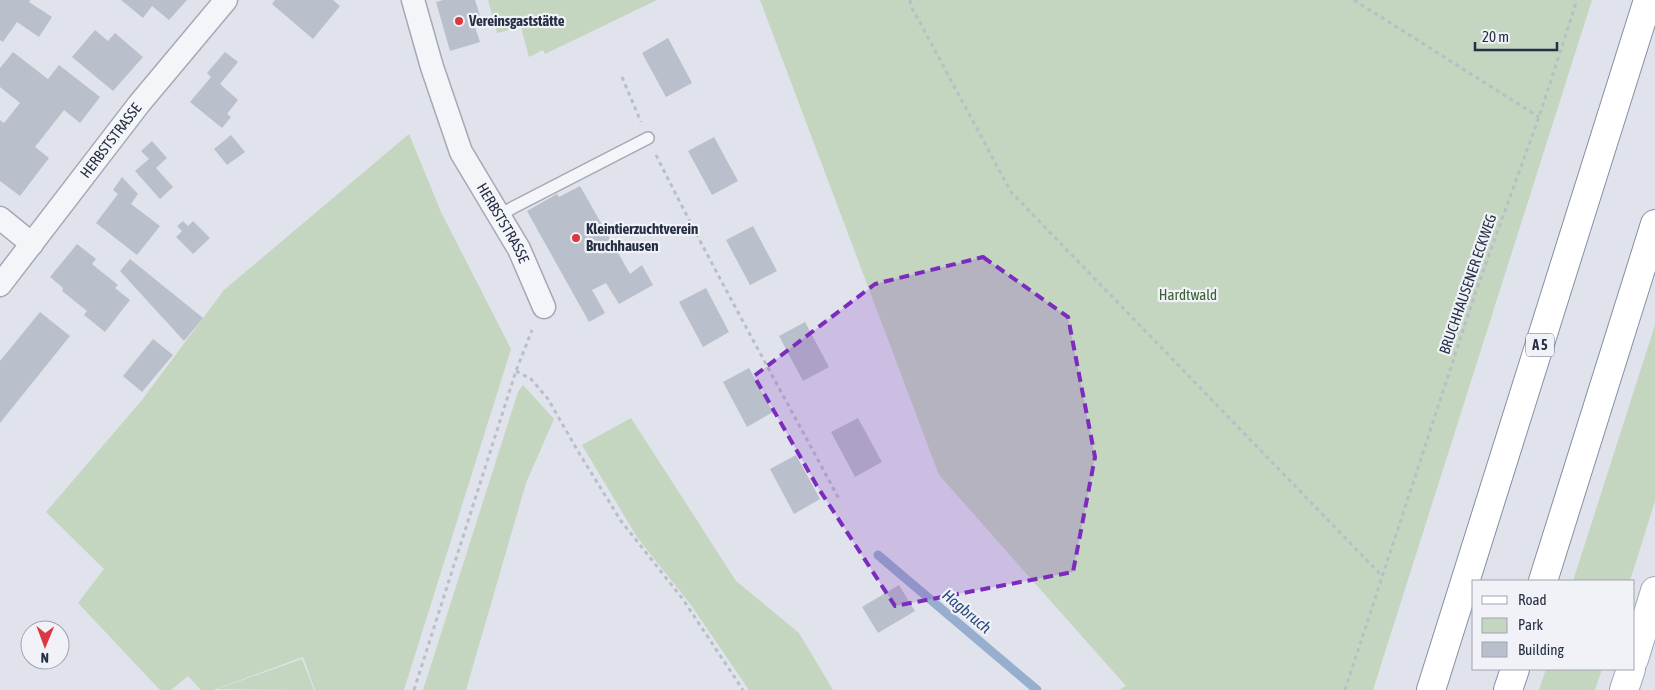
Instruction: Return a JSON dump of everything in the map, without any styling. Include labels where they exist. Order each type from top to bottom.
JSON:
[{"type":"main road","name":"A 5","points":[[1431,690],[1648,0]]},
{"type":"main road","points":[[1543,580],[1655,224]]},
{"type":"main road","points":[[1635,656],[1655,591]]},
{"type":"main road","points":[[1508,690],[1515,670]]},
{"type":"main road","points":[[1624,690],[1631,670]]},
{"type":"street","name":"HERBSTSTRASSE","points":[[0,285],[140,104],[226,0]]},
{"type":"street","name":"HERBSTSTRASSE","points":[[413,0],[432,67],[461,152],[519,249],[544,307]]},
{"type":"street","points":[[0,218],[32,244]]},
{"type":"lane","points":[[499,216],[648,138]]},
{"type":"path","points":[[910,0],[911,6],[1011,192],[1382,576]]},
{"type":"path","points":[[1354,0],[1538,117]]},
{"type":"path","name":"BRUCHHAUSENER ECKWEG","points":[[1345,690],[1476,291],[1538,117],[1577,0]]},
{"type":"path","points":[[622,76],[648,138],[714,269],[840,499]]},
{"type":"path","points":[[414,690],[516,371],[544,307]]},
{"type":"path","points":[[516,371],[531,379],[548,399],[621,521],[682,598],[743,690]]},
{"type":"highlighted area","points":[[983,257],[1068,317],[1095,457],[1073,572],[895,606],[817,486],[754,376],[875,284]]},
{"type":"green space","points":[[488,0],[657,0],[545,54],[543,50],[529,57],[521,27],[497,33]]},
{"type":"green space","name":"Hardtwald","points":[[760,0],[1592,0],[1373,690],[1119,690],[1126,686],[939,475]]},
{"type":"green space","points":[[409,134],[441,212],[511,349],[404,690],[315,690],[303,657],[213,690],[201,690],[188,676],[171,690],[160,690],[78,603],[104,569],[46,512],[142,400],[224,290]]},
{"type":"green space","points":[[1655,325],[1655,501],[1630,580],[1573,580]]},
{"type":"green space","points":[[523,385],[554,419],[526,483],[466,690],[423,690],[518,392]]},
{"type":"green space","points":[[631,418],[736,581],[799,633],[833,690],[749,690],[691,605],[637,537],[582,445]]},
{"type":"green space","points":[[302,659],[314,690],[217,689]]},
{"type":"green space","points":[[1546,670],[1602,670],[1595,690],[1539,690]]},
{"type":"building","points":[[0,0],[30,0],[29,2],[52,17],[39,37],[17,22],[3,42],[0,40]]},
{"type":"building","points":[[121,0],[187,0],[169,20],[152,6],[143,18]]},
{"type":"building","points":[[275,0],[333,0],[340,6],[313,39],[272,4]]},
{"type":"building","points":[[443,0],[475,0],[483,25],[475,27],[480,42],[450,51],[436,2]]},
{"type":"building","points":[[95,30],[108,41],[115,33],[143,57],[113,91],[72,57]]},
{"type":"building","points":[[668,38],[692,83],[666,97],[642,53]]},
{"type":"building","points":[[13,52],[48,79],[59,65],[100,97],[80,123],[64,110],[35,147],[49,158],[20,196],[0,181],[0,120],[4,123],[20,103],[0,87],[0,68]]},
{"type":"building","points":[[225,52],[238,62],[220,84],[238,100],[227,114],[231,117],[222,128],[190,102],[211,77],[207,73]]},
{"type":"building","points":[[231,135],[245,152],[227,165],[214,149]]},
{"type":"building","points":[[714,137],[738,181],[712,195],[688,151]]},
{"type":"building","points":[[152,141],[167,158],[156,168],[173,187],[160,199],[135,171],[149,159],[141,151]]},
{"type":"building","points":[[122,177],[138,194],[131,204],[160,226],[137,255],[96,223],[118,194],[113,190]]},
{"type":"building","name":"Kleintierzuchtverein Bruchhausen","points":[[580,186],[630,274],[642,265],[653,285],[619,304],[606,283],[592,290],[605,313],[589,322],[527,211],[557,194],[559,197]]},
{"type":"building","points":[[183,221],[188,226],[193,221],[210,238],[193,254],[176,237],[182,231],[177,226]]},
{"type":"building","points":[[753,226],[777,271],[750,285],[726,240]]},
{"type":"building","points":[[77,244],[96,259],[92,264],[118,285],[115,288],[130,300],[105,332],[84,315],[87,311],[62,291],[63,288],[50,277]]},
{"type":"building","points":[[130,259],[203,318],[184,341],[120,271]]},
{"type":"building","points":[[706,288],[729,332],[703,347],[679,302]]},
{"type":"building","points":[[40,312],[70,336],[0,423],[0,361]]},
{"type":"building","points":[[805,322],[829,367],[803,381],[779,336]]},
{"type":"building","points":[[153,339],[173,355],[142,392],[123,376]]},
{"type":"building","points":[[749,368],[773,412],[747,427],[723,382]]},
{"type":"building","points":[[858,418],[882,462],[855,477],[831,432]]},
{"type":"building","points":[[796,455],[820,499],[794,514],[770,469]]},
{"type":"building","points":[[899,585],[915,611],[878,633],[862,607]]},
{"type":"waterway","name":"Hagbruch","points":[[878,555],[1037,690]]},
{"type":"place","name":"Vereinsgaststätte","points":[[459,21]]},
{"type":"place","name":"Kleintierzuchtverein Bruchhausen","points":[[576,238]]}]
